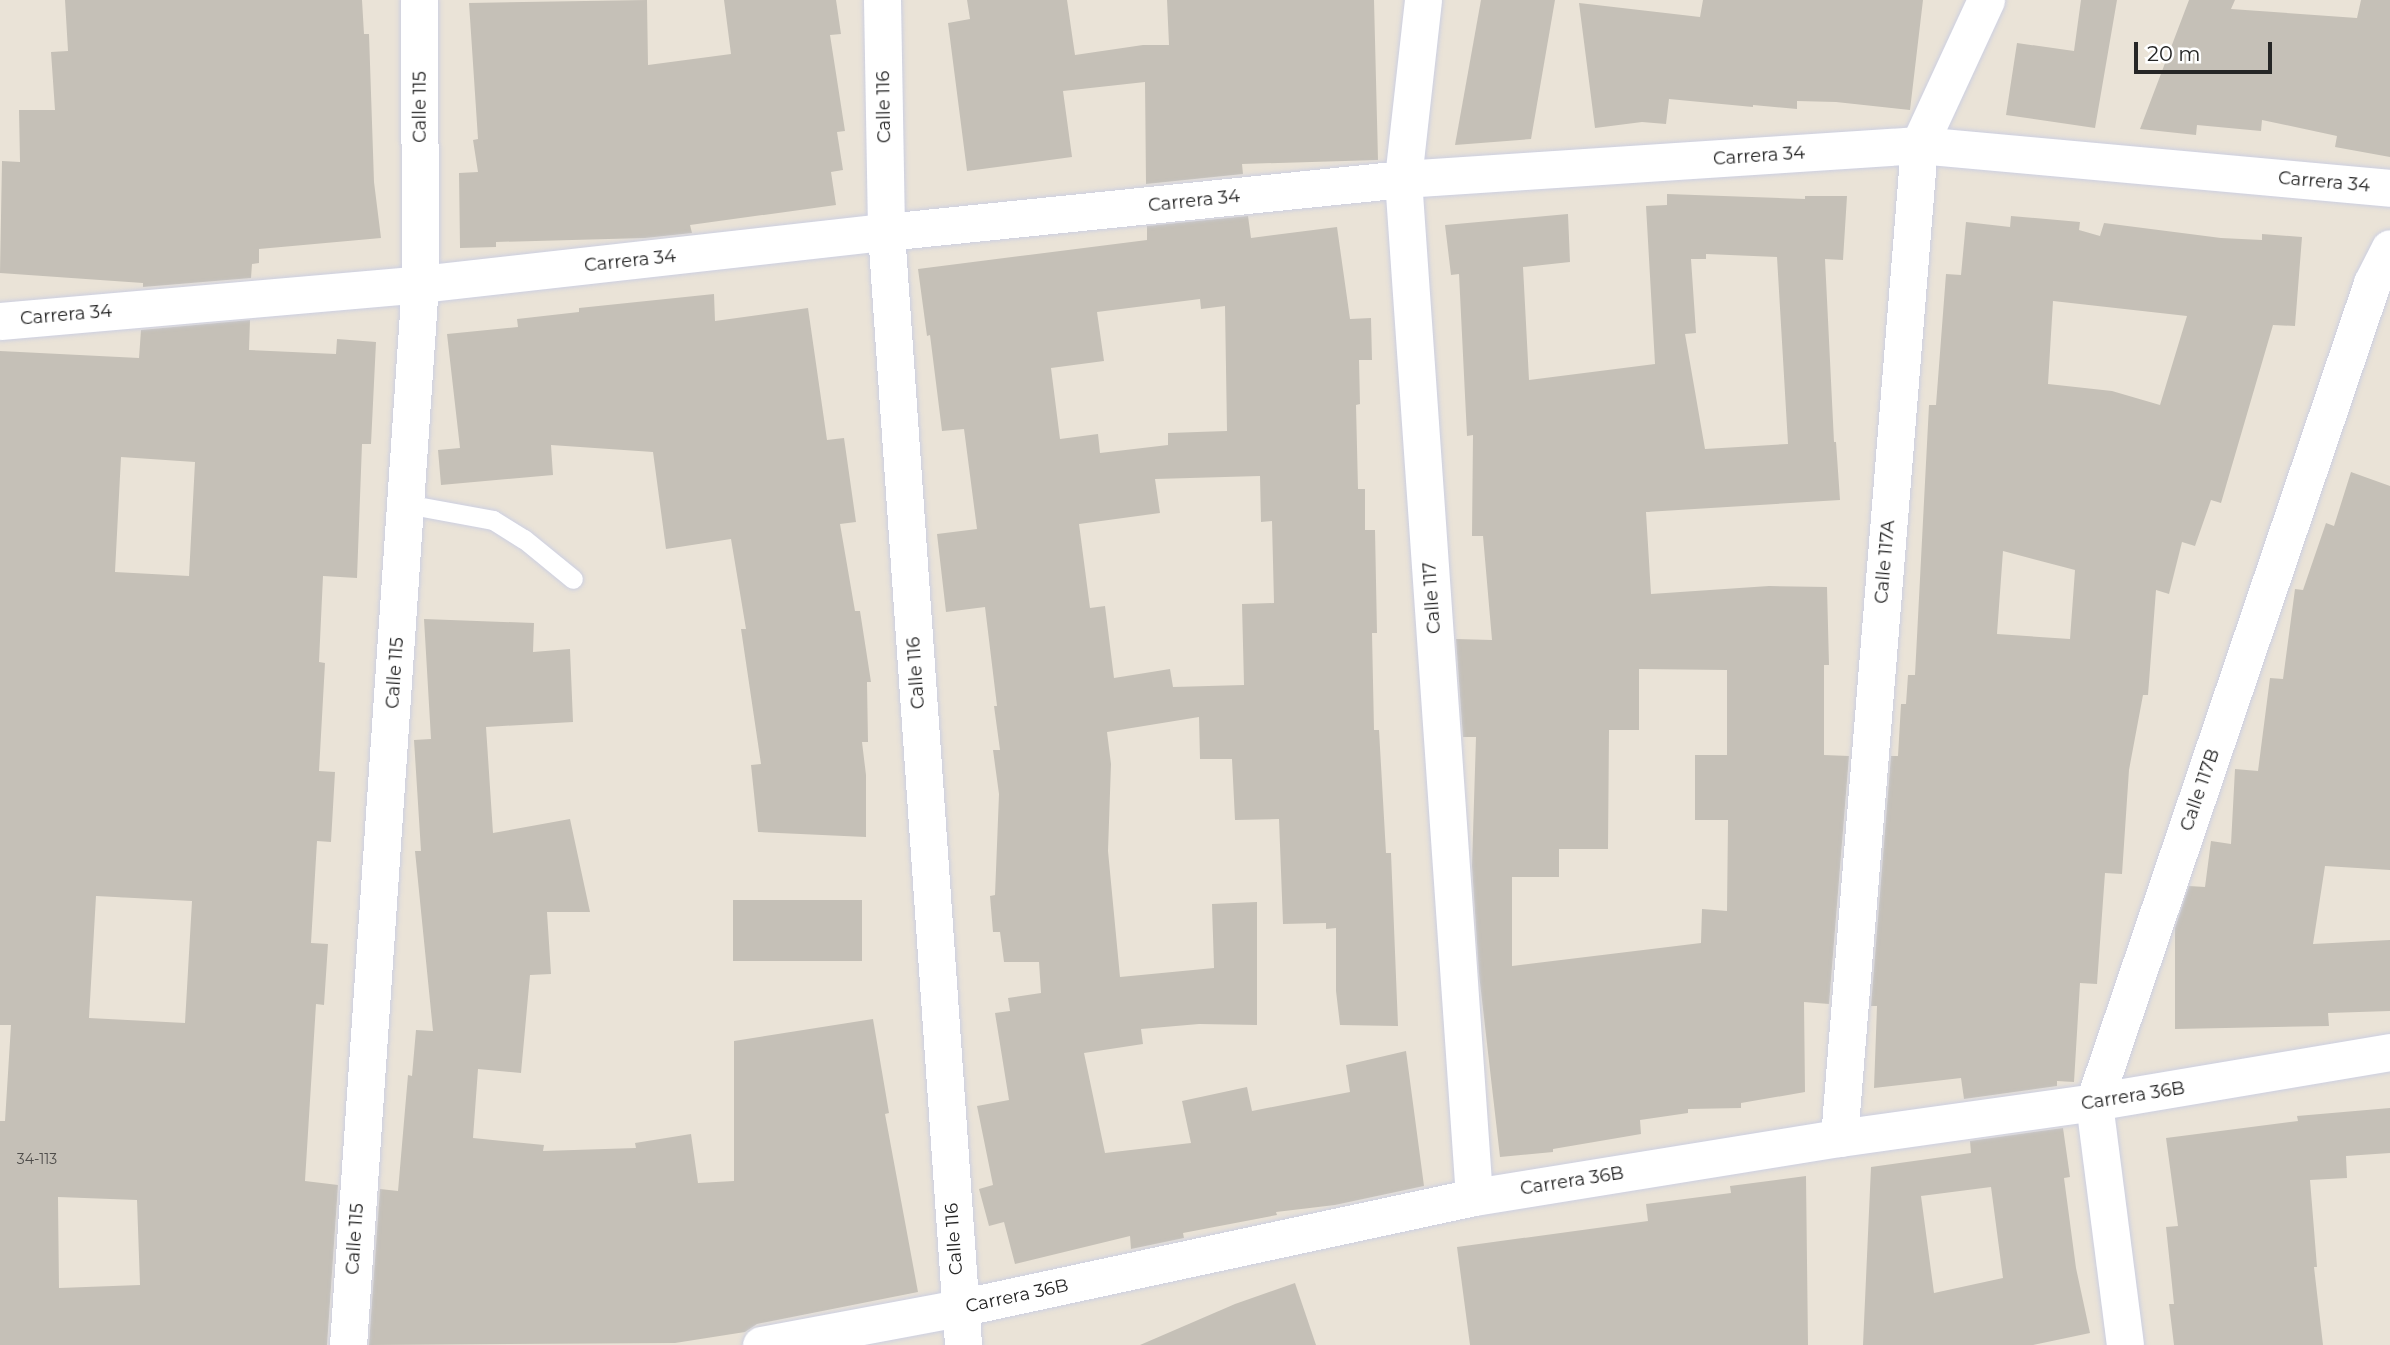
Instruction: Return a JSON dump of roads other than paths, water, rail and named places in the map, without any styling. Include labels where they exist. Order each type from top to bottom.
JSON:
[{"type":"street","name":"Calle 115","points":[[348,1345],[420,284],[419,0]]},
{"type":"street","name":"Calle 116","points":[[882,0],[886,232],[962,1345]]},
{"type":"street","name":"Calle 117","points":[[1423,0],[1403,179],[1474,1197]]},
{"type":"street","name":"Calle 117A","points":[[1839,1138],[1919,145],[1986,0]]},
{"type":"street","name":"Carrera 34","points":[[0,321],[420,284],[886,232],[1403,179],[1919,145],[2390,188]]},
{"type":"street","name":"Calle 117B","points":[[2125,1345],[2094,1102],[2372,283],[2390,248]]},
{"type":"street","name":"Carrera 36B","points":[[761,1345],[959,1308],[1474,1197],[1839,1138],[2094,1102],[2390,1052]]},
{"type":"lane","points":[[407,504],[493,520],[524,539],[573,579]]}]
